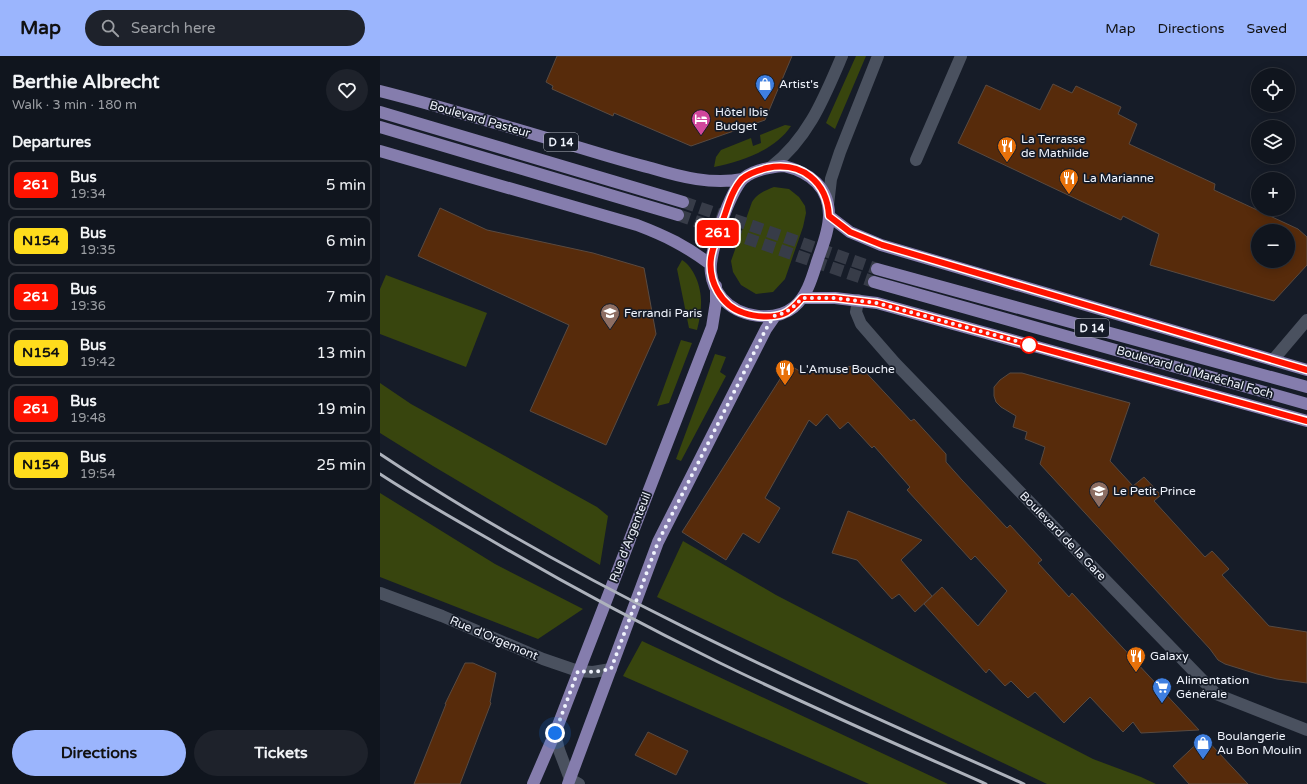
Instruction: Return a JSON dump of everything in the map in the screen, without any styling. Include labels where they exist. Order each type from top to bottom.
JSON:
[{"type":"main road","name":"Boulevard Pasteur","points":[[380,91],[633,164],[680,176],[712,181],[743,179]]},
{"type":"main road","name":"Boulevard Pasteur","points":[[380,112],[683,202]]},
{"type":"main road","points":[[380,127],[678,215]]},
{"type":"main road","points":[[380,150],[637,225],[662,234],[679,243],[710,264]]},
{"type":"main road","points":[[784,166],[807,174],[818,183],[829,211],[825,240],[812,277],[802,298],[794,307],[784,314],[759,316],[744,313],[726,302],[720,295],[716,286],[711,273],[710,264],[713,249],[729,202],[736,187],[749,174],[771,168],[784,166]]},
{"type":"main road","name":"D 14","points":[[829,211],[850,232],[882,245],[1307,370]]},
{"type":"main road","name":"Boulevard du Maréchal Foch","points":[[877,268],[1307,387]]},
{"type":"main road","name":"Boulevard du Maréchal Foch","points":[[874,282],[1307,404]]},
{"type":"main road","name":"Rue d'Argenteuil","points":[[533,784],[555,733],[712,327],[716,302],[716,286]]},
{"type":"main road","name":"Boulevard du Maréchal Foch","points":[[802,298],[858,300],[910,311],[1046,350],[1307,421]]},
{"type":"main road","points":[[572,782],[611,669],[658,542],[774,316]]},
{"type":"street","points":[[771,168],[784,158],[809,125],[821,105],[842,56]]},
{"type":"street","points":[[829,211],[831,180],[840,152],[878,56]]},
{"type":"street","points":[[916,160],[962,56]]},
{"type":"street","name":"Boulevard de la Gare","points":[[858,300],[856,312],[861,324],[895,363],[1216,694],[1307,730]]},
{"type":"street","points":[[1273,360],[1307,320]]},
{"type":"street","name":"Rue d'Orgemont","points":[[380,593],[442,616],[543,659],[578,671],[593,672],[611,669]]},
{"type":"street","points":[[555,733],[559,750],[572,782]]},
{"type":"green space","points":[[856,56],[866,56],[835,129],[826,123]]},
{"type":"green space","points":[[785,125],[791,126],[776,142],[757,154],[735,162],[714,167],[716,157],[721,150],[751,138],[753,146],[761,143],[760,135]]},
{"type":"green space","points":[[774,187],[789,189],[799,197],[805,206],[806,213],[803,227],[785,279],[773,292],[756,294],[741,285],[733,272],[731,261],[752,202],[759,194]]},
{"type":"green space","points":[[682,260],[691,268],[699,286],[701,311],[697,330],[689,328],[677,269]]},
{"type":"green space","points":[[386,275],[487,313],[466,367],[380,334],[380,289]]},
{"type":"green space","points":[[681,340],[692,343],[669,403],[657,406]]},
{"type":"green space","points":[[715,354],[726,357],[720,372],[726,376],[681,461],[676,459]]},
{"type":"green space","points":[[380,383],[411,404],[597,507],[608,516],[600,565],[380,433]]},
{"type":"green space","points":[[380,493],[495,564],[583,609],[538,639],[380,577]]},
{"type":"green space","points":[[683,541],[776,595],[1093,759],[1156,784],[1047,784],[657,597]]},
{"type":"green space","points":[[642,641],[948,784],[869,784],[623,676]]},
{"type":"building","points":[[557,56],[792,56],[765,120],[691,146],[614,113],[613,116],[552,89],[553,86],[546,82]]},
{"type":"building","points":[[1053,84],[1072,93],[1076,86],[1121,107],[1118,114],[1137,124],[1129,144],[1215,184],[1214,190],[1251,207],[1251,216],[1270,216],[1287,224],[1251,224],[1251,268],[1295,268],[1295,228],[1307,237],[1307,265],[1274,301],[1150,265],[1159,234],[1123,216],[1121,220],[958,143],[986,85],[1040,110]]},
{"type":"building","name":"Ferrandi Paris","points":[[440,208],[487,230],[593,253],[644,268],[656,334],[606,445],[530,411],[569,325],[418,256]]},
{"type":"building","points":[[789,365],[805,374],[859,365],[911,421],[914,419],[946,454],[946,462],[1007,528],[1010,525],[1042,560],[1038,563],[1069,597],[1072,593],[1199,730],[1141,733],[1133,722],[1123,732],[1090,697],[1064,723],[1035,692],[1028,698],[1011,681],[1005,686],[989,669],[986,673],[924,604],[942,587],[978,626],[1007,591],[975,556],[971,560],[907,490],[910,487],[874,446],[872,448],[848,422],[840,429],[827,414],[816,426],[809,420],[765,498],[780,508],[759,543],[743,533],[726,560],[682,532]]},
{"type":"building","points":[[1010,373],[1022,373],[1130,403],[1110,461],[1133,486],[1144,477],[1161,495],[1154,501],[1205,557],[1212,551],[1229,569],[1222,575],[1269,626],[1307,632],[1307,683],[1277,679],[1257,674],[1225,664],[1218,660],[1210,649],[1040,464],[1045,447],[1025,439],[1027,432],[1013,427],[1016,416],[1001,407],[996,402],[994,396],[994,387],[1000,380]]},
{"type":"building","points":[[848,511],[922,540],[901,560],[932,596],[915,612],[899,594],[892,599],[857,560],[832,553]]},
{"type":"building","points":[[465,663],[473,663],[496,673],[491,703],[460,784],[414,784],[445,704]]},
{"type":"building","points":[[648,732],[688,751],[676,775],[635,755]]},
{"type":"building","name":"Boulangerie Au Bon Moulin","points":[[1204,737],[1248,784],[1189,784],[1173,766]]},
{"type":"tunnel","points":[[683,202],[877,269]]},
{"type":"tunnel","points":[[678,215],[874,282]]},
{"type":"railway","points":[[380,454],[456,503],[534,548],[614,591],[777,672],[1024,784]]},
{"type":"railway","points":[[380,474],[545,571],[660,633],[784,694],[986,784]]},
{"type":"bus line","name":"261","points":[[1307,370],[861,238],[850,232],[829,216],[828,205],[818,183],[807,174],[784,166],[760,170],[749,174],[736,187],[729,202],[711,257],[711,273],[720,295],[735,309],[744,313],[759,316],[784,314],[794,307],[802,298],[835,298],[877,303],[1307,421]]},
{"type":"place","name":"Artist's","points":[[765,101]]},
{"type":"place","name":"Hôtel Ibis Budget","points":[[701,136]]},
{"type":"place","name":"La Terrasse de Mathilde","points":[[1007,163]]},
{"type":"place","name":"La Marianne","points":[[1069,195]]},
{"type":"place","name":"Ferrandi Paris","points":[[610,330]]},
{"type":"place","name":"L'Amuse Bouche","points":[[785,386]]},
{"type":"place","name":"Le Petit Prince","points":[[1099,508]]},
{"type":"place","name":"Galaxy","points":[[1136,673]]},
{"type":"place","name":"Alimentation Générale","points":[[1162,704]]},
{"type":"place","name":"Boulangerie Au Bon Moulin","points":[[1203,760]]},
{"type":"route","points":[[555,733],[578,671],[593,672],[611,669],[658,542],[711,435],[774,316],[784,314],[794,307],[802,298],[858,300],[910,311],[1031,345],[1029,345]]}]
